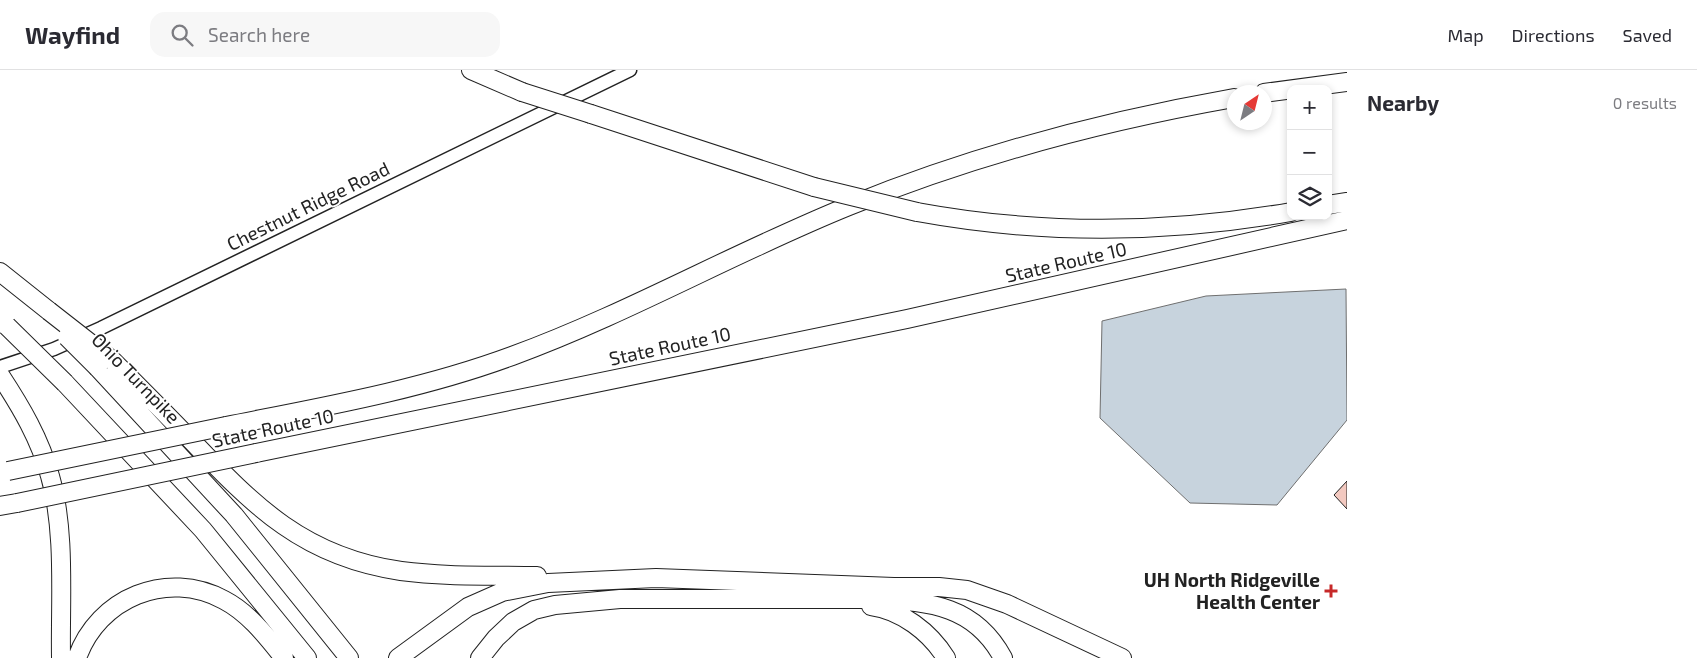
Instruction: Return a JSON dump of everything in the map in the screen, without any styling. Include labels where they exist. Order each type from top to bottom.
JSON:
[{"type":"highway","points":[[471,70],[522,92],[814,187],[917,212],[1012,226],[1104,230],[1187,226],[1287,213]]},
{"type":"highway","points":[[1272,92],[1347,82]]},
{"type":"highway","name":"State Route 10","points":[[4,472],[388,392],[484,366],[584,327],[780,235],[900,187],[1002,153],[1080,132],[1157,113],[1227,99]]},
{"type":"highway","points":[[1332,204],[1347,202]]},
{"type":"highway","name":"State Route 10","points":[[8,504],[907,319],[1347,220]]},
{"type":"highway","name":"Ohio Turnpike","points":[[0,273],[106,365],[228,508],[347,656]]},
{"type":"highway","points":[[4,323],[65,383],[197,523],[307,658]]},
{"type":"highway","points":[[106,365],[244,495],[270,516],[312,543],[355,560],[400,570],[600,580]]},
{"type":"highway","points":[[0,375],[15,397],[41,449],[50,477],[56,505],[61,658]]},
{"type":"highway","points":[[398,658],[468,607],[491,596],[536,584],[600,580],[682,579],[958,588],[986,595],[1122,658]]},
{"type":"highway","points":[[77,658],[91,630],[115,606],[134,595],[169,587],[205,592],[226,600],[256,625],[284,658]]},
{"type":"highway","points":[[894,587],[941,595],[970,608],[994,627],[1014,658]]},
{"type":"highway","points":[[411,658],[469,617],[491,604],[513,597],[537,592],[567,591],[620,599]]},
{"type":"highway","points":[[480,658],[504,630],[534,610],[562,604],[620,599],[891,600],[942,607],[962,615],[980,627],[1003,658]]},
{"type":"highway","points":[[830,600],[876,607],[902,616],[924,632],[946,658]]},
{"type":"street","name":"Chestnut Ridge Road","points":[[0,367],[54,349],[102,328],[630,70]]},
{"type":"shaded area","points":[[1346,289],[1347,420],[1277,505],[1190,503],[1100,418],[1102,321],[1206,296]]},
{"type":"building","points":[[1347,481],[1347,509],[1334,495]]},
{"type":"place","name":"UH North Ridgeville Health Center","points":[[1331,591]]}]
